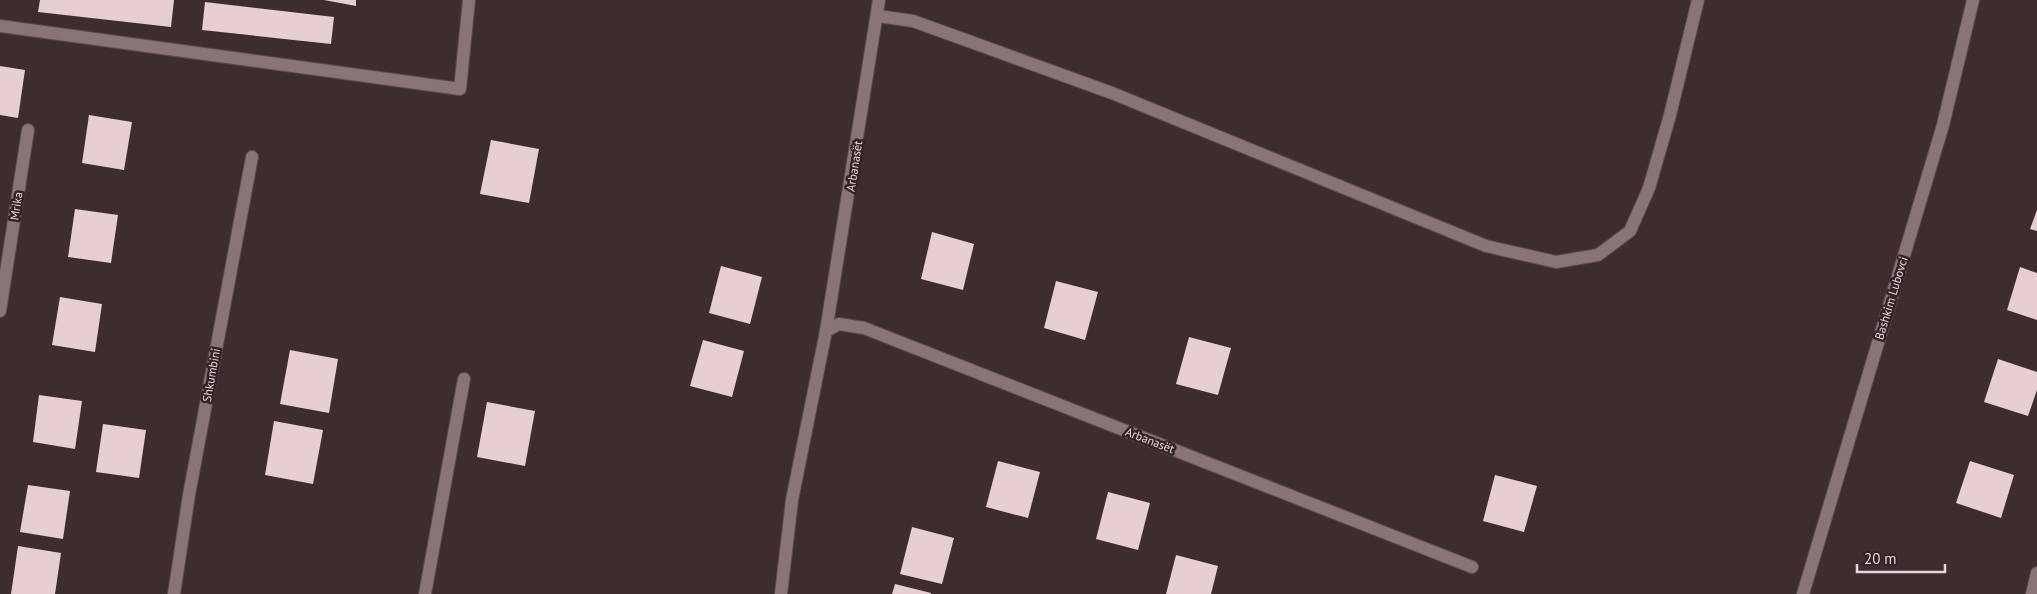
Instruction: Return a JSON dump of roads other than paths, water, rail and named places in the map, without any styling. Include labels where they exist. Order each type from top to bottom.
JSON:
[{"type":"street","points":[[0,26],[460,89],[470,0]]},
{"type":"street","name":"Arbanasët","points":[[781,594],[792,500],[826,331],[878,16],[879,0]]},
{"type":"street","points":[[878,16],[913,21],[1112,93],[1486,246],[1556,262],[1598,255],[1630,231],[1649,188],[1698,0]]},
{"type":"street","name":"Bashkim Lubovci","points":[[1802,594],[1943,125],[1973,0]]},
{"type":"street","name":"Mrika","points":[[0,311],[28,130]]},
{"type":"street","name":"Shkumbini","points":[[174,594],[189,496],[252,157]]},
{"type":"street","name":"Arbanasët","points":[[826,331],[839,324],[864,328],[1472,567]]},
{"type":"street","points":[[424,594],[464,379]]},
{"type":"street","points":[[2032,594],[2037,572]]}]
